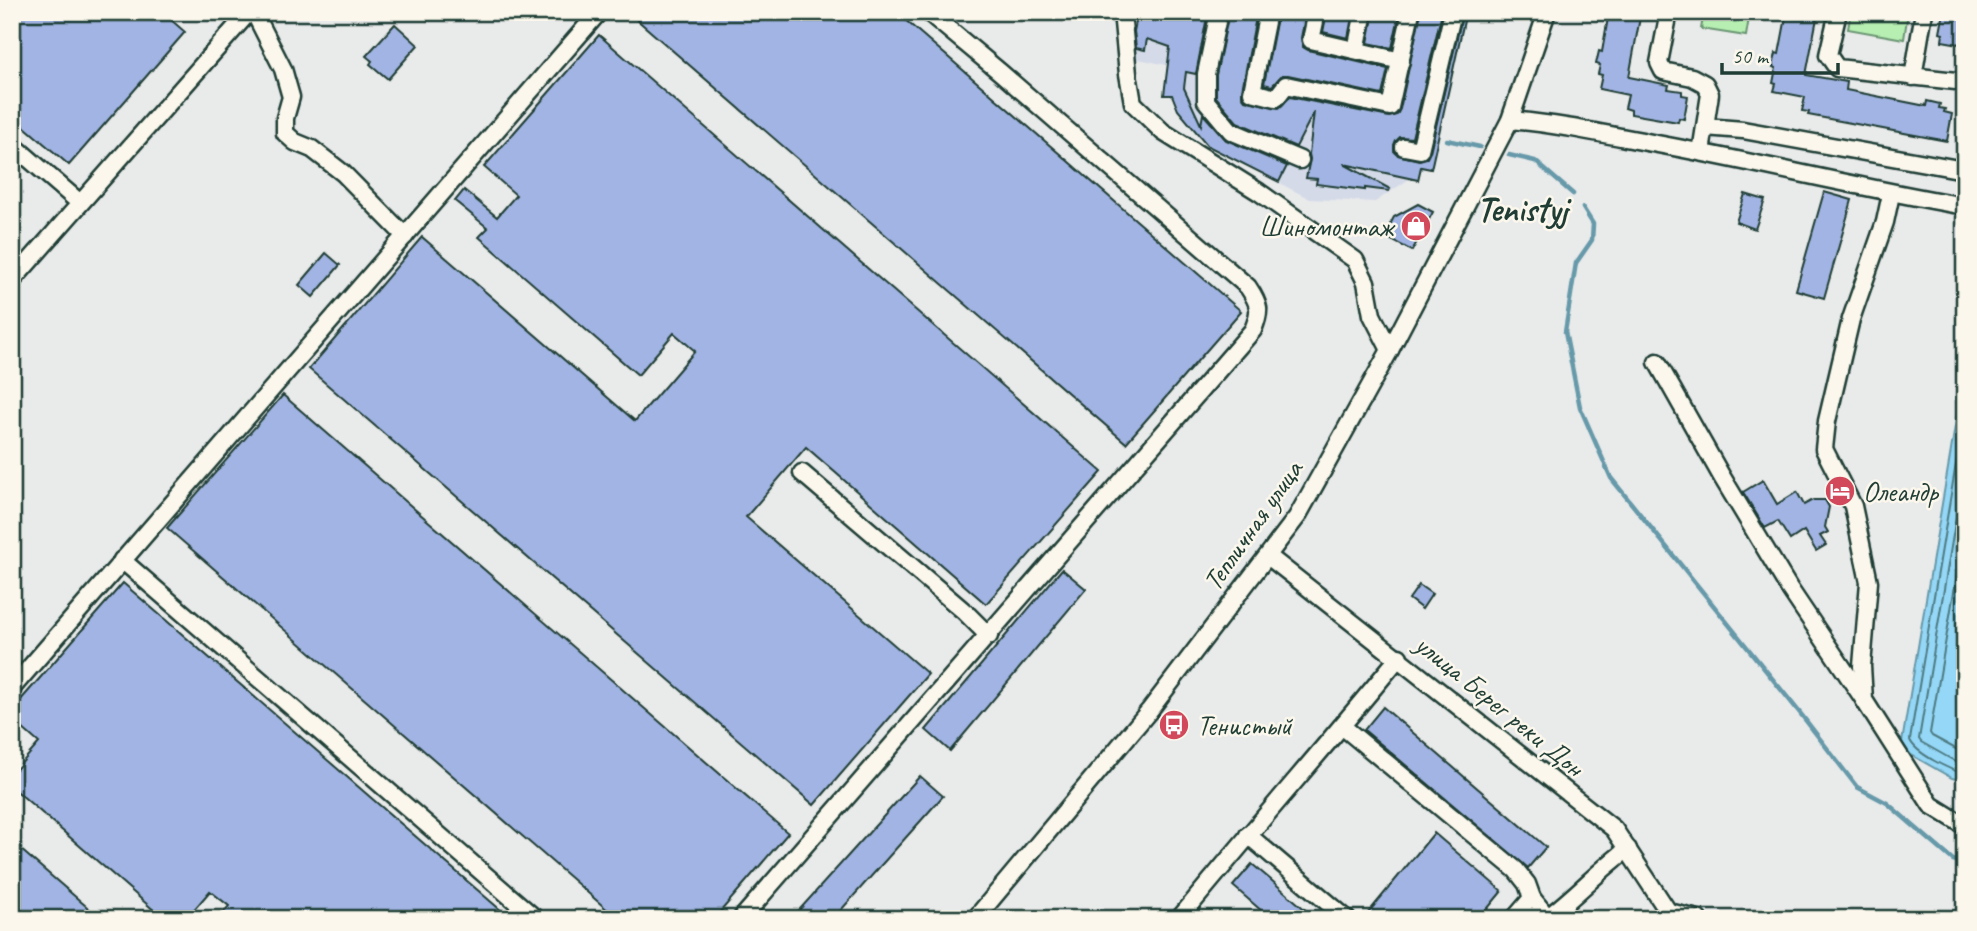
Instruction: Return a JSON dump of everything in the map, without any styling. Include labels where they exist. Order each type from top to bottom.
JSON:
[{"type":"street","points":[[12,281],[252,12],[283,69],[291,97],[285,118],[285,133],[295,142],[312,149],[342,173],[405,236]]},
{"type":"street","points":[[12,688],[599,12]]},
{"type":"street","points":[[741,919],[1253,330],[1259,316],[1258,302],[1248,287],[928,12]]},
{"type":"street","points":[[1122,12],[1133,103],[1163,132],[1259,192],[1355,260],[1366,282],[1372,315],[1390,350]]},
{"type":"street","points":[[1219,12],[1206,74],[1206,101],[1231,131],[1300,160]]},
{"type":"street","points":[[1268,12],[1252,92],[1276,98],[1286,85],[1390,107],[1411,12]]},
{"type":"street","points":[[1317,12],[1311,40],[1401,61]]},
{"type":"street","points":[[1356,50],[1364,12]]},
{"type":"street","points":[[1404,147],[1420,150],[1453,12]]},
{"type":"street","name":"Тепличная улица","points":[[975,919],[1149,711],[1297,517],[1390,350],[1510,120],[1547,12]]},
{"type":"street","points":[[1670,12],[1659,63],[1662,71],[1692,77],[1705,84],[1710,94],[1701,152]]},
{"type":"street","points":[[1838,12],[1828,55],[1837,68],[1965,82]]},
{"type":"street","points":[[1913,77],[1924,12]]},
{"type":"street","points":[[1510,120],[1583,129],[1891,194],[1965,206]]},
{"type":"street","points":[[1705,127],[1743,130],[1965,169]]},
{"type":"street","points":[[12,144],[80,203]]},
{"type":"street","points":[[1864,700],[1862,666],[1870,582],[1853,506],[1824,450],[1826,421],[1851,319],[1885,222],[1891,194]]},
{"type":"street","points":[[1657,362],[1721,477],[1789,588],[1931,805],[1965,826]]},
{"type":"street","points":[[802,473],[965,612],[989,636]]},
{"type":"street","name":"улица Берег реки Дон","points":[[1268,556],[1399,657],[1614,830],[1671,915]]},
{"type":"street","points":[[122,560],[536,919]]},
{"type":"street","points":[[1179,919],[1399,657]]},
{"type":"street","points":[[1342,726],[1516,870],[1527,884],[1532,898],[1548,918],[1605,865],[1628,849]]},
{"type":"street","points":[[1248,835],[1347,919]]},
{"type":"street","points":[[1514,919],[1532,898]]},
{"type":"street","points":[[1671,915],[1698,919]]},
{"type":"shaded area","points":[[1138,12],[1465,12],[1433,163],[1375,202],[1310,199],[1208,146],[1178,110],[1172,95],[1164,95],[1167,65],[1129,57]]},
{"type":"green space","points":[[1704,12],[1750,12],[1746,36],[1701,29]]},
{"type":"green space","points":[[1851,12],[1908,12],[1904,39],[1848,29]]},
{"type":"water","points":[[1965,367],[1965,781],[1952,778],[1908,753],[1902,742]]},
{"type":"building","points":[[12,12],[162,12],[185,32],[69,165],[12,116]]},
{"type":"building","points":[[628,12],[896,12],[1241,311],[1126,443]]},
{"type":"building","points":[[1138,12],[1208,12],[1196,74],[1186,72],[1184,88],[1201,125],[1203,114],[1226,140],[1287,166],[1279,182],[1208,146],[1178,110],[1172,95],[1164,95],[1170,47],[1147,39],[1145,50],[1136,48],[1134,31]]},
{"type":"building","points":[[1229,12],[1257,12],[1242,90],[1245,100],[1279,108],[1290,97],[1389,117],[1397,115],[1400,109],[1421,12],[1442,12],[1412,138],[1400,137],[1394,146],[1398,155],[1419,160],[1427,158],[1430,152],[1463,12],[1466,12],[1431,169],[1421,167],[1418,180],[1344,164],[1390,189],[1389,191],[1316,184],[1317,179],[1306,178],[1314,112],[1296,147],[1237,122],[1216,97],[1216,75]]},
{"type":"building","points":[[1278,12],[1306,12],[1301,38],[1303,47],[1308,50],[1388,69],[1382,95],[1288,75],[1282,75],[1272,86],[1264,84]]},
{"type":"building","points":[[1327,12],[1353,12],[1348,38],[1323,32]]},
{"type":"building","points":[[1374,12],[1400,12],[1392,48],[1368,43]]},
{"type":"building","points":[[1609,12],[1641,12],[1629,77],[1669,85],[1668,89],[1682,91],[1682,95],[1688,96],[1684,119],[1679,118],[1678,122],[1631,114],[1631,110],[1625,108],[1628,95],[1599,89],[1602,75],[1598,74],[1600,65],[1596,64],[1599,51],[1602,52]]},
{"type":"building","points":[[1787,12],[1814,12],[1813,17],[1817,18],[1806,75],[1847,82],[1846,90],[1926,106],[1927,101],[1940,104],[1939,108],[1952,114],[1947,141],[1808,115],[1809,112],[1802,111],[1805,97],[1774,91],[1776,68],[1773,67],[1776,53],[1779,54]]},
{"type":"building","points":[[1944,12],[1965,12],[1965,45],[1942,41],[1943,34],[1940,33]]},
{"type":"building","points":[[395,24],[418,45],[388,79],[370,64],[372,61],[366,56]]},
{"type":"building","points":[[599,35],[1102,472],[986,604],[806,447],[746,517],[928,674],[814,805],[309,369],[422,237],[635,421],[695,351],[674,333],[638,375],[479,237],[488,228],[455,201],[464,190],[497,217],[516,195],[484,167]]},
{"type":"building","points":[[1824,192],[1852,200],[1824,298],[1796,290]]},
{"type":"building","points":[[1745,194],[1765,200],[1755,229],[1736,222]]},
{"type":"building","points":[[1418,204],[1433,212],[1412,251],[1384,236],[1394,217]]},
{"type":"building","points":[[326,253],[340,265],[313,297],[299,285]]},
{"type":"building","points":[[283,395],[788,833],[714,919],[618,919],[167,528]]},
{"type":"building","points":[[1763,480],[1777,504],[1797,492],[1804,505],[1813,500],[1825,500],[1829,507],[1825,527],[1828,532],[1820,536],[1826,545],[1816,551],[1804,531],[1790,540],[1778,521],[1765,528],[1743,492]]},
{"type":"building","points":[[1062,569],[1086,589],[950,751],[926,730]]},
{"type":"building","points":[[123,583],[511,919],[218,919],[229,906],[210,891],[186,919],[164,919],[12,787],[12,774],[39,743],[12,719],[12,710]]},
{"type":"building","points":[[1419,585],[1432,594],[1422,609],[1409,599]]},
{"type":"building","points":[[1383,707],[1546,847],[1528,868],[1364,730]]},
{"type":"building","points":[[920,776],[943,796],[833,919],[791,919]]},
{"type":"building","points":[[1434,833],[1502,891],[1479,919],[1363,919]]},
{"type":"building","points":[[12,842],[101,919],[12,919]]},
{"type":"building","points":[[1252,864],[1316,919],[1271,919],[1233,886]]},
{"type":"waterway","points":[[1447,140],[1480,147]]},
{"type":"waterway","points":[[1509,155],[1535,161],[1573,194]]},
{"type":"waterway","points":[[1583,208],[1593,224],[1592,240],[1576,263],[1565,332],[1580,407],[1611,478],[1857,787],[1887,803],[1953,860],[1965,863]]},
{"type":"place","name":"Шиномонтаж","points":[[1416,226]]},
{"type":"place","name":"Олеандр","points":[[1840,491]]},
{"type":"place","name":"Тенистый","points":[[1174,725]]},
{"type":"district","name":"Tenistyj","points":[[1522,209]]}]
